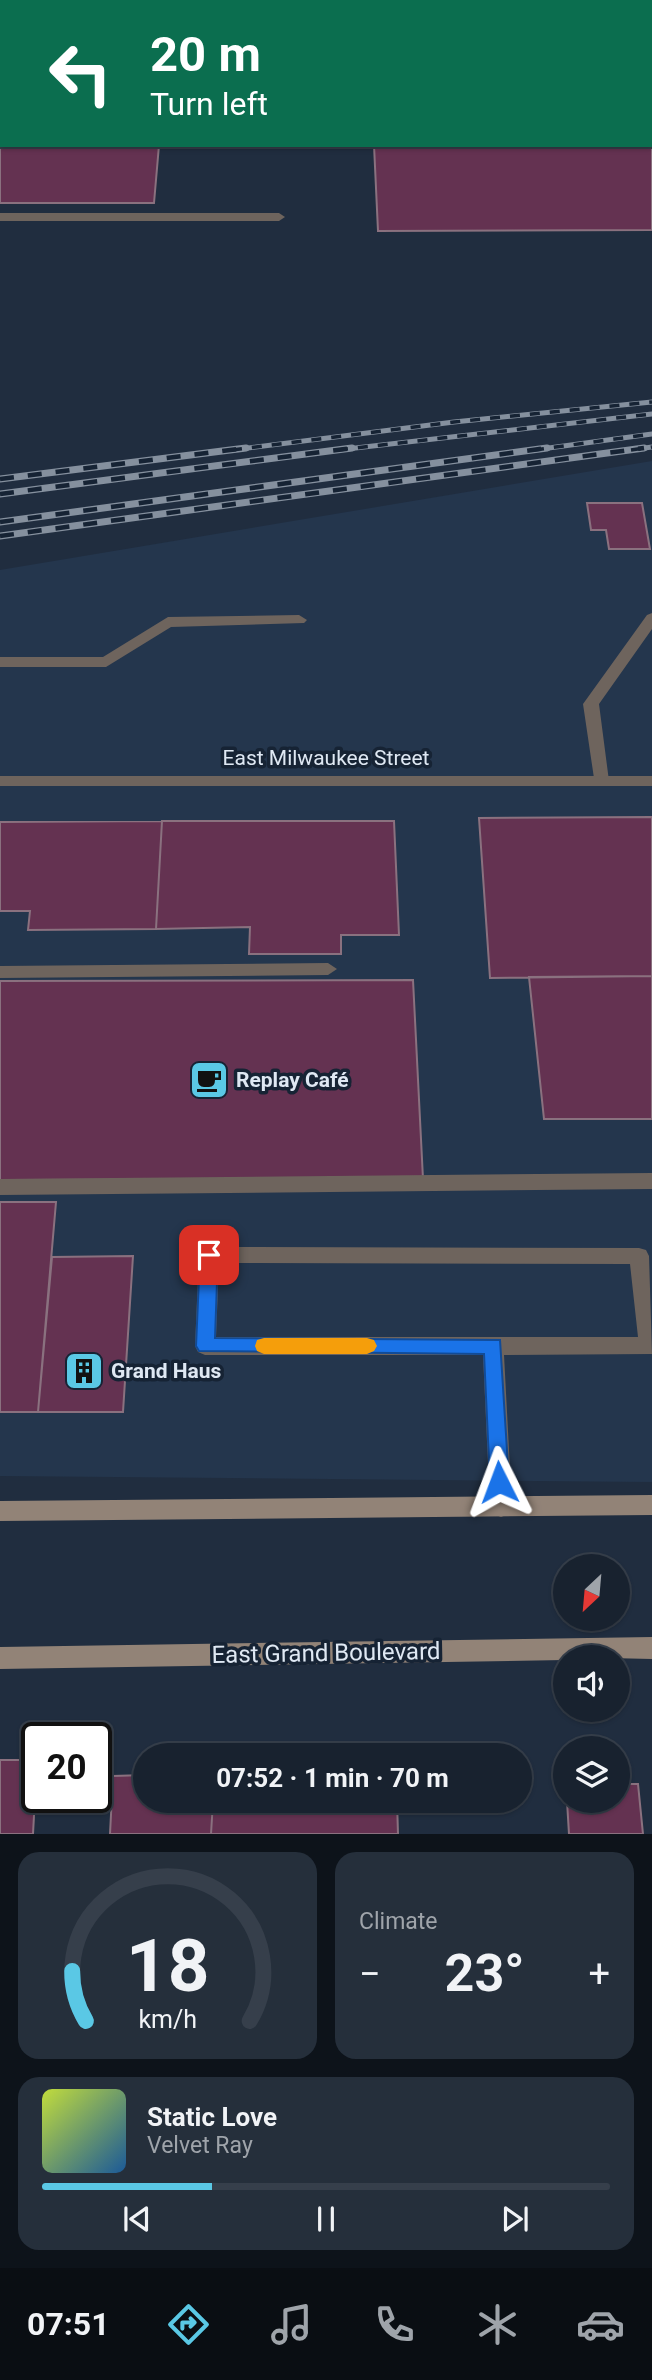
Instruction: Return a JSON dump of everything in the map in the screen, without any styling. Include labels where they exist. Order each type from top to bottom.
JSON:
[{"type":"main road","points":[[0,1511],[652,1505]]},
{"type":"main road","name":"East Grand Boulevard","points":[[0,1658],[652,1648]]},
{"type":"street","points":[[0,217],[279,217]]},
{"type":"street","points":[[601,781],[591,704],[652,618]]},
{"type":"street","points":[[0,662],[106,662],[169,622],[299,620]]},
{"type":"street","name":"East Milwaukee Street","points":[[0,781],[652,781]]},
{"type":"street","points":[[0,972],[328,968]]},
{"type":"street","points":[[0,1187],[652,1181]]},
{"type":"street","points":[[209,1255],[639,1256],[649,1346],[493,1346],[205,1346],[209,1255]]},
{"type":"street","points":[[493,1346],[501,1507]]},
{"type":"shaded area","points":[[652,461],[652,1482],[0,1476],[0,570]]},
{"type":"building","points":[[0,147],[159,147],[154,203],[0,203]]},
{"type":"building","points":[[374,147],[652,147],[652,230],[378,231]]},
{"type":"building","points":[[587,503],[642,503],[650,549],[609,549],[606,530],[591,530]]},
{"type":"building","points":[[652,817],[652,976],[490,978],[479,818]]},
{"type":"building","points":[[162,821],[156,929],[28,930],[30,911],[0,911],[0,822]]},
{"type":"building","points":[[162,821],[394,821],[399,935],[341,935],[341,954],[249,954],[250,927],[156,929]]},
{"type":"building","points":[[652,976],[652,1119],[544,1119],[529,977]]},
{"type":"building","name":"Replay Café","points":[[413,980],[423,1179],[0,1180],[0,981]]},
{"type":"building","points":[[0,1202],[56,1202],[38,1412],[0,1412]]},
{"type":"building","name":"Grand Haus","points":[[133,1256],[123,1412],[38,1412],[52,1257]]},
{"type":"building","points":[[0,1760],[21,1760],[21,1813],[34,1813],[33,1834],[0,1834]]},
{"type":"building","points":[[133,1775],[133,1813],[212,1813],[211,1834],[110,1834],[113,1776]]},
{"type":"building","points":[[630,1784],[638,1784],[643,1834],[569,1834],[568,1813],[630,1813]]},
{"type":"building","points":[[212,1813],[397,1813],[398,1834],[211,1834]]},
{"type":"railway","points":[[232,450],[454,422],[652,402]]},
{"type":"railway","points":[[338,450],[652,414]]},
{"type":"railway","points":[[534,450],[652,434]]},
{"type":"railway","points":[[631,450],[652,447]]},
{"type":"railway","points":[[0,479],[246,448]]},
{"type":"railway","points":[[0,494],[352,448]]},
{"type":"railway","points":[[0,522],[547,448]]},
{"type":"railway","points":[[0,536],[644,448]]},
{"type":"slow traffic","points":[[264,1346],[367,1346]]},
{"type":"place","name":"Replay Café","points":[[209,1080]]},
{"type":"place","name":"Grand Haus","points":[[84,1371]]},
{"type":"route","points":[[209,1255],[205,1346],[493,1346],[499,1482]]}]
